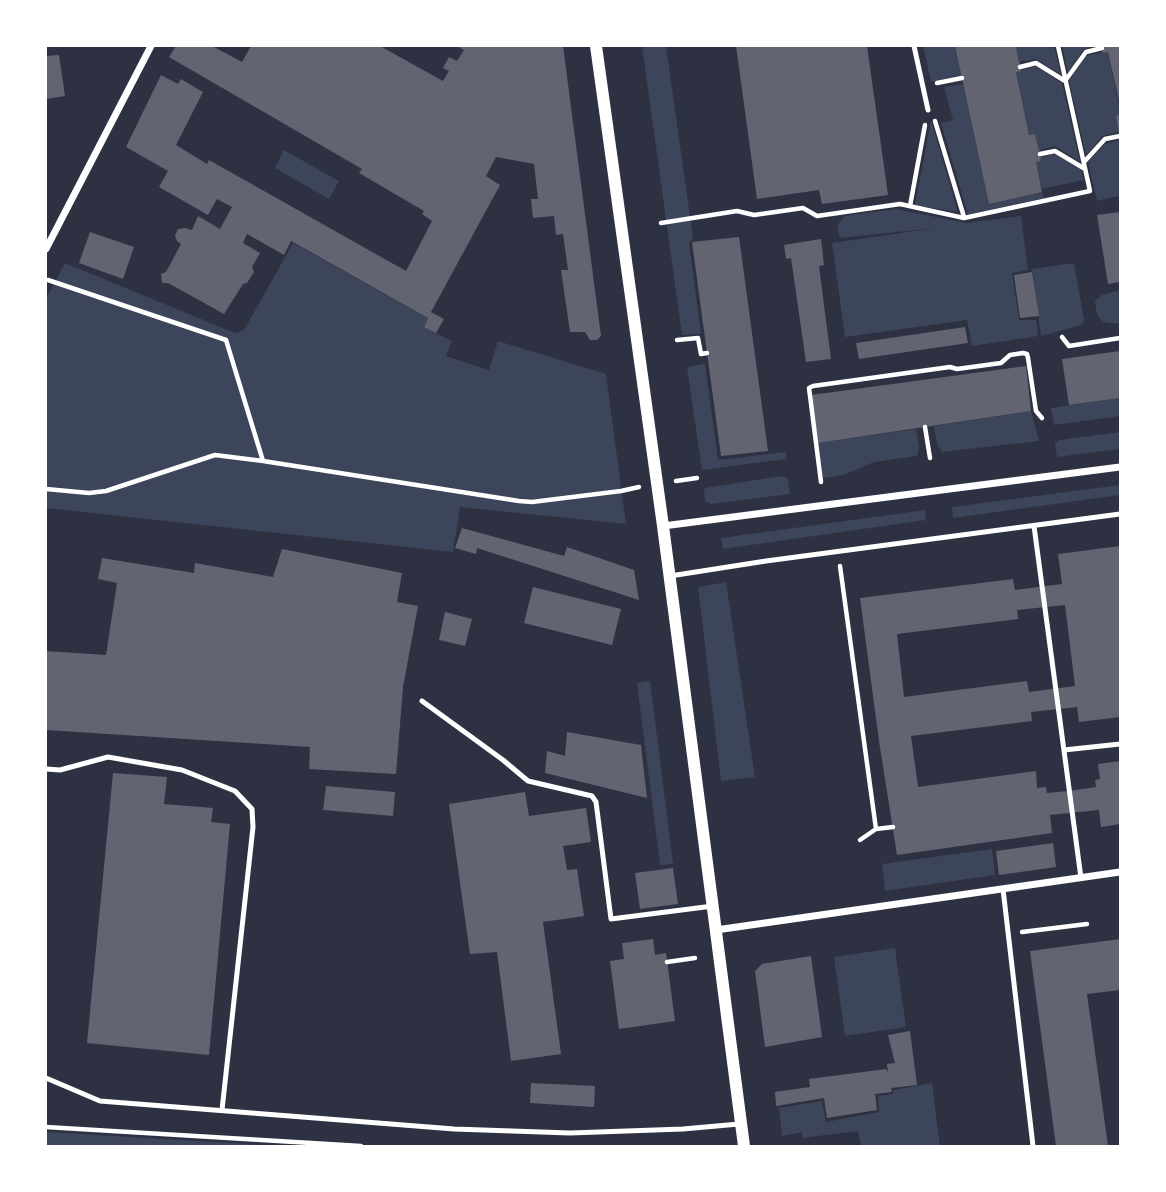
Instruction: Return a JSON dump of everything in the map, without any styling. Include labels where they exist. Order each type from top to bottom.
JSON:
[{"type":"street","points":[[46,249],[151,46]]},
{"type":"street","points":[[596,46],[670,576],[744,1146]]},
{"type":"street","points":[[663,526],[1121,467]]},
{"type":"street","points":[[716,930],[1121,872]]},
{"type":"lane","points":[[914,46],[928,110]]},
{"type":"lane","points":[[670,576],[1121,514]]},
{"type":"lane","points":[[1034,526],[1081,878]]},
{"type":"lane","points":[[422,701],[528,781],[592,796],[596,802],[611,919],[713,906]]},
{"type":"lane","points":[[1064,751],[1121,744]]},
{"type":"lane","points":[[46,769],[60,769],[107,757],[182,770],[235,791],[252,809],[253,827],[222,1110]]},
{"type":"lane","points":[[1003,889],[1033,1146]]},
{"type":"lane","points":[[46,1078],[100,1101],[454,1129],[570,1133],[683,1129],[741,1123]]},
{"type":"path","points":[[661,223],[737,211],[754,215],[803,208],[817,216],[900,204],[964,218],[1090,191],[1058,46]]},
{"type":"path","points":[[1065,81],[1086,52],[1102,48]]},
{"type":"path","points":[[1020,67],[1036,63],[1065,81]]},
{"type":"path","points":[[946,81],[962,78]]},
{"type":"path","points":[[910,206],[928,110]]},
{"type":"path","points":[[928,110],[932,113],[964,218]]},
{"type":"path","points":[[1084,162],[1105,139],[1120,136]]},
{"type":"path","points":[[1040,154],[1055,150],[1085,169]]},
{"type":"path","points":[[48,280],[226,340],[263,461]]},
{"type":"path","points":[[1062,337],[1069,346],[1121,338]]},
{"type":"path","points":[[677,340],[698,338],[701,354],[707,353]]},
{"type":"path","points":[[821,482],[809,388],[813,386],[990,364],[1001,362],[1010,355],[1023,353],[1027,354],[1028,358],[1036,411],[1042,418]]},
{"type":"path","points":[[925,427],[930,458]]},
{"type":"path","points":[[46,489],[89,493],[106,491],[215,455],[532,502],[657,484]]},
{"type":"path","points":[[838,552],[876,829]]},
{"type":"path","points":[[860,840],[876,829],[893,827]]},
{"type":"path","points":[[1009,933],[1087,923]]},
{"type":"path","points":[[667,962],[695,958]]},
{"type":"path","points":[[46,1127],[361,1146]]},
{"type":"shaded area","points":[[642,46],[666,46],[693,238],[689,243],[701,334],[682,335]]},
{"type":"shaded area","points":[[923,46],[955,46],[961,75],[931,82]]},
{"type":"shaded area","points":[[1011,46],[1054,46],[1061,75],[1036,59],[1019,62],[1016,47]]},
{"type":"shaded area","points":[[1062,46],[1099,46],[1084,49],[1068,73]]},
{"type":"shaded area","points":[[1108,52],[1120,111],[1116,116],[1119,132],[1103,136],[1086,155],[1069,81],[1086,56]]},
{"type":"shaded area","points":[[1036,66],[1062,83],[1080,162],[1055,146],[1039,150],[1035,134],[1029,135],[1016,72]]},
{"type":"shaded area","points":[[963,84],[989,203],[1042,192],[1044,198],[968,215],[941,123],[953,120],[944,87]]},
{"type":"shaded area","points":[[931,120],[958,212],[915,205]]},
{"type":"shaded area","points":[[1120,140],[1120,196],[1097,201],[1088,162],[1105,144]]},
{"type":"shaded area","points":[[284,150],[339,181],[329,199],[275,168]]},
{"type":"shaded area","points":[[1056,154],[1081,170],[1084,180],[1042,189],[1036,162],[1041,161],[1040,157]]},
{"type":"shaded area","points":[[896,209],[967,223],[1021,216],[1028,270],[1012,273],[1019,320],[1036,320],[1038,336],[972,346],[967,320],[845,337],[832,243],[935,228],[840,238],[837,226],[844,216]]},
{"type":"shaded area","points":[[293,243],[428,318],[424,327],[452,341],[446,356],[489,370],[498,341],[606,374],[626,524],[460,507],[453,552],[46,508],[46,299],[65,263],[235,333],[244,330]]},
{"type":"shaded area","points":[[1074,263],[1084,320],[1078,326],[1041,336],[1032,269]]},
{"type":"shaded area","points":[[1120,290],[1120,323],[1104,322],[1097,313],[1095,301],[1102,295]]},
{"type":"shaded area","points":[[705,364],[718,460],[786,452],[786,459],[702,470],[687,367]]},
{"type":"shaded area","points":[[1120,398],[1120,416],[1054,425],[1051,408]]},
{"type":"shaded area","points":[[1031,411],[1039,441],[941,452],[938,447],[934,426]]},
{"type":"shaded area","points":[[916,429],[919,447],[917,456],[874,462],[844,475],[823,478],[818,443]]},
{"type":"shaded area","points":[[1120,432],[1120,449],[1057,457],[1055,443],[1059,440]]},
{"type":"shaded area","points":[[782,476],[788,479],[790,494],[711,504],[705,501],[704,488]]},
{"type":"shaded area","points":[[1120,485],[1120,495],[953,518],[952,507]]},
{"type":"shaded area","points":[[925,510],[926,520],[723,549],[721,538]]},
{"type":"shaded area","points":[[726,582],[755,777],[721,781],[698,587]]},
{"type":"shaded area","points":[[650,681],[673,864],[660,865],[637,683]]},
{"type":"shaded area","points":[[992,849],[995,875],[885,891],[882,864]]},
{"type":"shaded area","points":[[895,948],[906,1027],[845,1036],[834,957]]},
{"type":"shaded area","points":[[932,1083],[940,1146],[861,1146],[858,1131],[802,1138],[802,1132],[782,1136],[779,1108],[822,1101],[826,1122],[879,1112],[878,1096]]},
{"type":"shaded area","points":[[46,1132],[283,1146],[46,1146]]},
{"type":"building","points":[[176,46],[212,46],[242,62],[251,46],[380,46],[443,81],[449,71],[443,68],[449,57],[457,61],[464,50],[457,46],[563,46],[601,336],[597,340],[590,340],[585,332],[570,332],[561,270],[568,270],[563,234],[556,235],[554,216],[533,218],[531,199],[538,199],[534,164],[496,157],[486,176],[500,185],[431,312],[444,319],[436,333],[424,327],[428,318],[291,241],[284,255],[247,234],[243,243],[260,253],[252,267],[254,272],[224,314],[168,283],[162,283],[161,274],[166,272],[181,244],[175,235],[178,229],[192,230],[198,216],[220,229],[232,207],[217,199],[208,215],[159,187],[168,171],[126,147],[161,75],[178,84],[181,79],[203,92],[176,145],[207,164],[209,160],[406,271],[432,221],[422,214],[424,211],[359,173],[362,169],[169,57]]},
{"type":"building","points":[[736,46],[867,46],[888,195],[822,204],[819,190],[757,199]]},
{"type":"building","points":[[955,46],[1016,47],[1021,71],[1016,72],[1029,135],[1035,134],[1040,154],[1041,161],[1036,162],[1042,192],[989,204]]},
{"type":"building","points":[[1101,46],[1120,46],[1120,105],[1108,52],[1103,53]]},
{"type":"building","points":[[59,55],[65,96],[46,99],[46,56]]},
{"type":"building","points":[[1120,114],[1120,133],[1119,133],[1116,116]]},
{"type":"building","points":[[1120,212],[1120,282],[1108,284],[1097,215]]},
{"type":"building","points":[[90,232],[134,247],[123,279],[79,263]]},
{"type":"building","points":[[739,237],[768,451],[721,456],[692,242]]},
{"type":"building","points":[[821,239],[824,265],[819,266],[831,359],[806,362],[791,258],[786,259],[784,245]]},
{"type":"building","points":[[1032,272],[1039,316],[1020,318],[1014,275]]},
{"type":"building","points":[[965,327],[968,343],[859,359],[856,343]]},
{"type":"building","points":[[1120,351],[1120,398],[1069,405],[1062,359]]},
{"type":"building","points":[[1026,366],[1031,411],[818,443],[811,395]]},
{"type":"building","points":[[462,528],[564,556],[567,547],[634,570],[639,600],[477,548],[476,554],[455,548]]},
{"type":"building","points":[[1120,546],[1120,717],[1079,722],[1077,707],[1031,712],[1032,721],[911,736],[918,787],[1036,771],[1037,788],[1046,787],[1047,793],[1069,791],[1096,787],[1095,780],[1100,779],[1098,764],[1120,761],[1120,824],[1101,827],[1099,810],[1050,815],[1052,833],[897,855],[860,598],[1013,579],[1015,590],[1062,584],[1058,554]],"holes":[[[1065,605],[1075,686],[1029,692],[1027,681],[904,697],[897,634],[1018,619],[1017,610]]]},
{"type":"building","points":[[282,549],[402,573],[397,602],[418,606],[403,687],[396,774],[309,769],[310,747],[46,730],[46,651],[106,655],[117,583],[98,579],[102,558],[194,573],[195,563],[273,577]]},
{"type":"building","points":[[533,587],[621,609],[612,645],[524,623]]},
{"type":"building","points":[[445,612],[472,619],[465,646],[439,640]]},
{"type":"building","points":[[567,732],[641,745],[647,798],[545,773],[547,751],[565,756]]},
{"type":"building","points":[[113,773],[167,777],[164,804],[213,808],[211,822],[230,824],[209,1055],[87,1043]]},
{"type":"building","points":[[326,786],[395,792],[393,816],[323,810]]},
{"type":"building","points":[[525,792],[529,816],[586,808],[591,842],[563,846],[567,870],[577,869],[584,916],[543,922],[561,1054],[511,1061],[497,952],[470,954],[449,804]]},
{"type":"building","points":[[1053,843],[1056,867],[999,875],[996,851]]},
{"type":"building","points":[[673,868],[678,904],[640,909],[635,873]]},
{"type":"building","points":[[653,939],[655,955],[666,953],[675,1021],[619,1029],[610,961],[624,959],[622,943]]},
{"type":"building","points":[[1120,939],[1120,990],[1087,994],[1108,1146],[1056,1146],[1030,951]]},
{"type":"building","points":[[811,956],[822,1037],[765,1047],[755,971],[762,964]]},
{"type":"building","points":[[910,1031],[917,1085],[891,1088],[892,1092],[875,1094],[877,1110],[827,1118],[824,1098],[776,1106],[775,1092],[810,1087],[809,1079],[886,1069],[888,1072],[887,1064],[895,1063],[888,1035]]},
{"type":"building","points":[[531,1083],[595,1086],[594,1107],[530,1103]]}]
